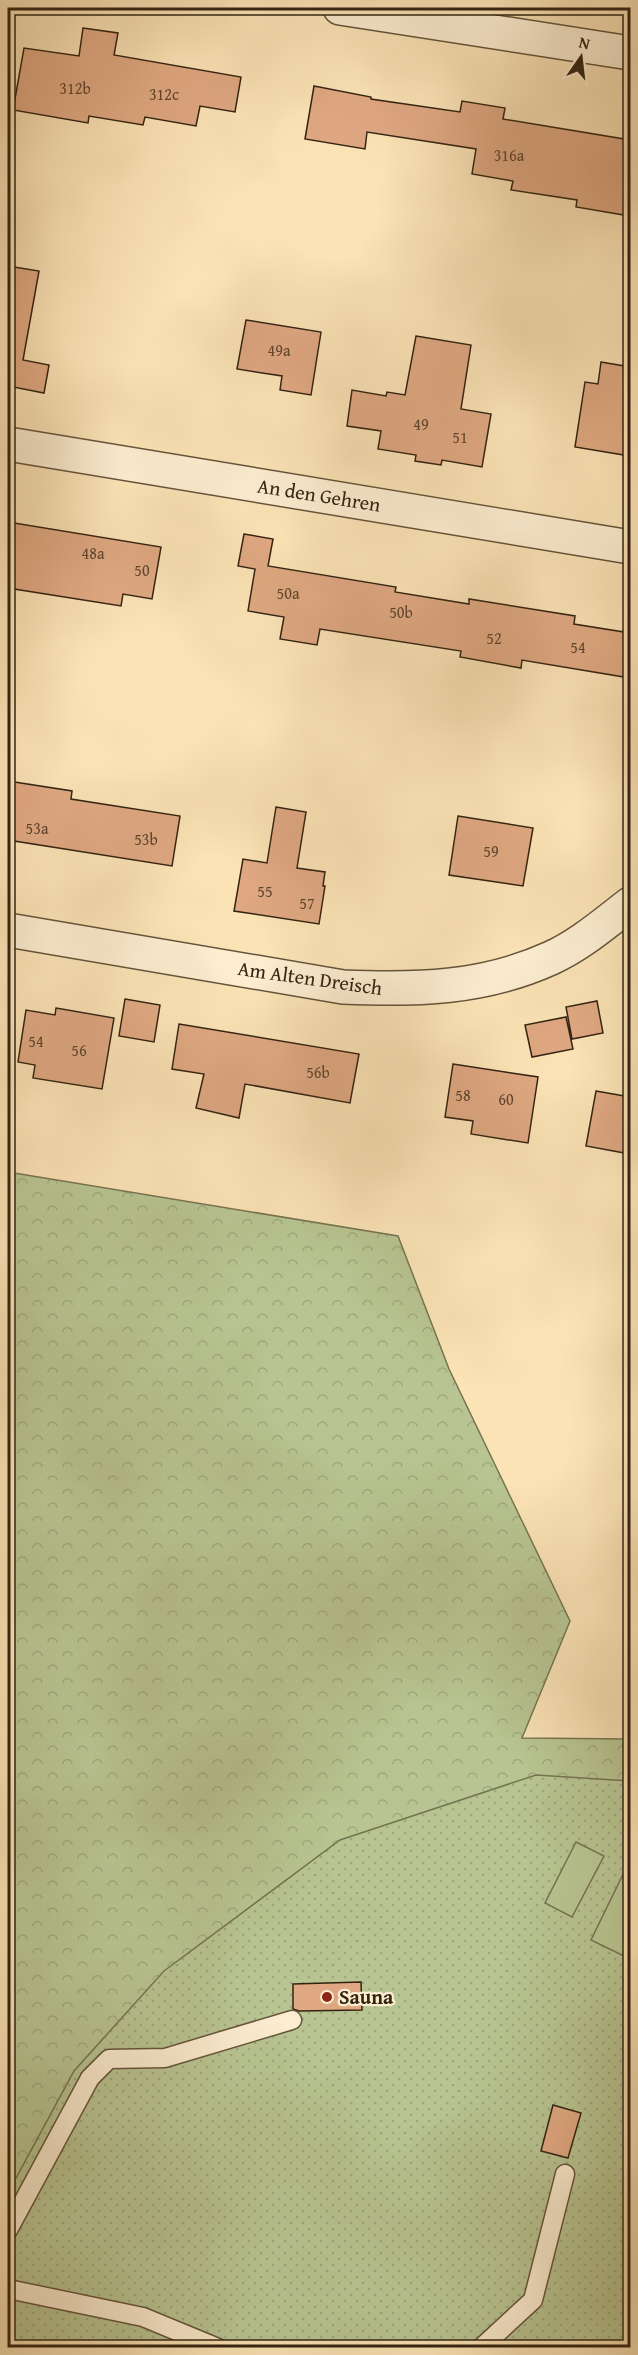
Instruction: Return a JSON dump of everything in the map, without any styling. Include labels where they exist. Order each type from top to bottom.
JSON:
[{"type":"street","points":[[340,8],[441,15],[630,53]]},
{"type":"street","name":"An den Gehren","points":[[8,444],[630,547]]},
{"type":"street","name":"Am Alten Dreisch","points":[[8,930],[343,987],[392,989],[443,987],[490,980],[551,958],[583,939],[630,904]]},
{"type":"lane","points":[[8,2230],[90,2078],[109,2058],[165,2058],[292,2020]]},
{"type":"lane","points":[[481,2348],[533,2300],[565,2174]]},
{"type":"lane","points":[[8,2289],[143,2317],[218,2348]]},
{"type":"green space","points":[[8,1172],[398,1236],[449,1369],[570,1621],[522,1738],[630,1739],[630,2347],[8,2347]]},
{"type":"green space","points":[[536,1775],[630,1781],[630,2347],[8,2348],[8,2193],[74,2071],[164,1971],[340,1840]]},
{"type":"green space","points":[[576,1842],[604,1856],[572,1917],[545,1903]]},
{"type":"green space","points":[[630,1860],[630,1959],[591,1940]]},
{"type":"building","points":[[83,28],[118,33],[114,55],[241,77],[235,112],[200,106],[196,126],[145,117],[143,125],[89,116],[88,123],[13,110],[24,48],[79,56]]},
{"type":"building","points":[[314,86],[371,97],[371,99],[460,112],[462,101],[505,108],[503,119],[630,140],[630,216],[576,207],[577,200],[511,190],[513,181],[472,174],[476,149],[367,132],[365,149],[305,139]]},
{"type":"building","points":[[8,266],[39,271],[23,360],[49,365],[44,393],[8,386]]},
{"type":"building","points":[[246,320],[321,332],[311,395],[280,390],[282,376],[237,369]]},
{"type":"building","points":[[416,336],[471,345],[461,409],[491,414],[482,467],[442,460],[441,465],[415,461],[416,455],[378,449],[381,431],[347,426],[352,390],[386,396],[387,392],[405,395]]},
{"type":"building","points":[[601,362],[630,367],[630,456],[575,447],[585,382],[598,384]]},
{"type":"building","points":[[8,522],[161,547],[152,599],[123,594],[121,606],[8,588]]},
{"type":"building","points":[[244,534],[273,539],[268,566],[396,587],[395,592],[469,604],[469,599],[575,616],[574,624],[630,633],[630,678],[522,660],[521,668],[460,657],[461,651],[320,629],[317,645],[280,639],[284,617],[248,611],[255,569],[238,566]]},
{"type":"building","points":[[8,781],[72,791],[71,799],[180,816],[172,866],[8,840]]},
{"type":"building","points":[[276,807],[306,812],[297,868],[325,872],[319,924],[234,911],[243,859],[267,863]]},
{"type":"building","points":[[458,816],[533,828],[523,886],[449,875]]},
{"type":"building","points":[[125,999],[160,1005],[154,1042],[119,1036]]},
{"type":"building","points":[[597,1001],[603,1033],[572,1039],[566,1007]]},
{"type":"building","points":[[56,1008],[114,1018],[102,1089],[33,1078],[35,1065],[18,1062],[26,1010],[55,1015]]},
{"type":"building","points":[[566,1017],[573,1049],[532,1057],[525,1025]]},
{"type":"building","points":[[179,1024],[359,1054],[350,1103],[245,1084],[239,1118],[196,1108],[204,1074],[172,1069]]},
{"type":"building","points":[[453,1064],[538,1077],[528,1143],[471,1134],[473,1121],[445,1117]]},
{"type":"building","points":[[596,1091],[630,1097],[630,1154],[586,1146]]},
{"type":"building","name":"Sauna","points":[[361,1982],[362,2010],[299,2011],[293,2009],[293,1984]]},
{"type":"building","points":[[553,2105],[581,2113],[568,2158],[541,2151]]},
{"type":"place","name":"Sauna","points":[[327,1997]]}]
